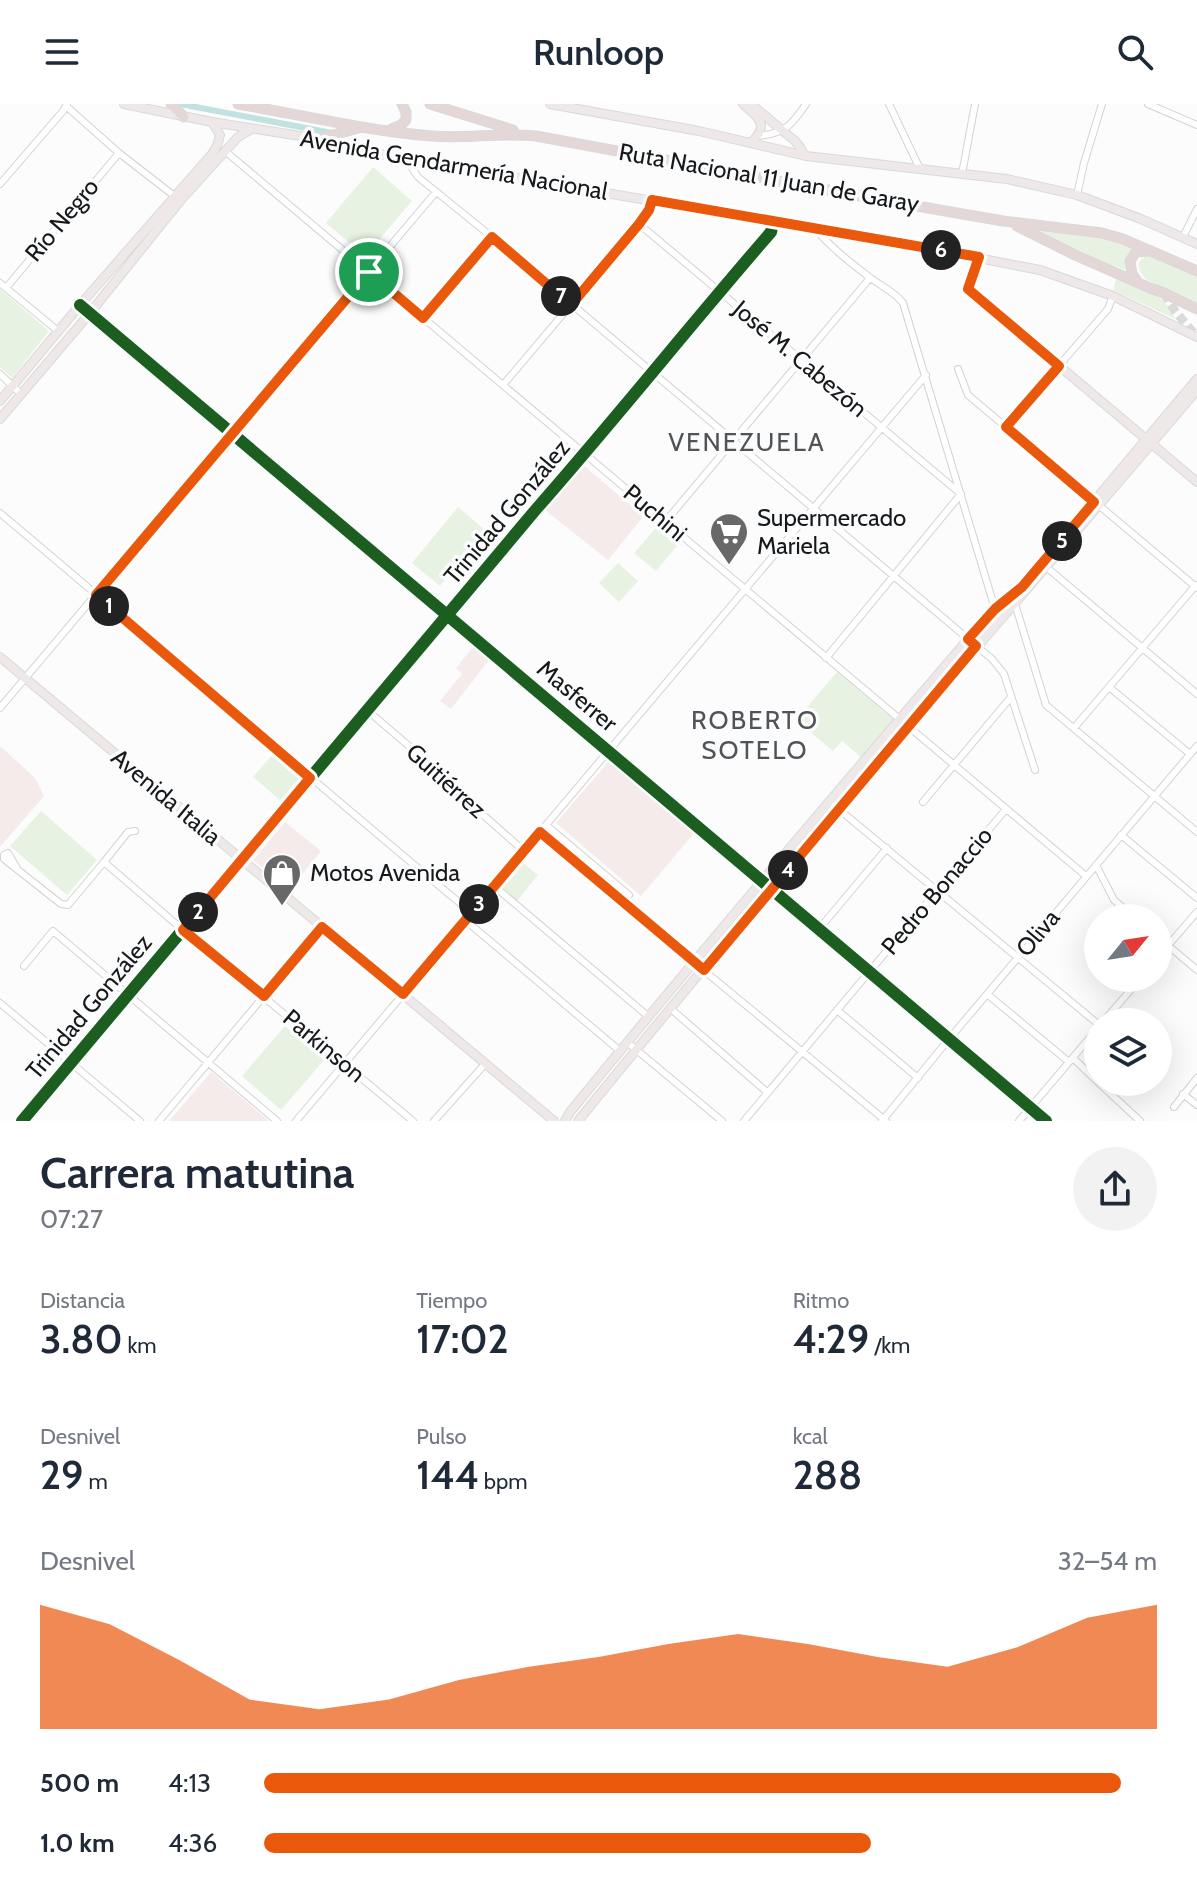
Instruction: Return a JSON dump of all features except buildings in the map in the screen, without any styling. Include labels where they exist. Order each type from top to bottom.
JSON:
[{"type":"highway","points":[[171,104],[184,117]]},
{"type":"highway","name":"Ruta Nacional 11 Juan de Garay","points":[[238,104],[432,136],[459,138],[511,133],[536,136],[1003,221],[1102,233],[1197,268]]},
{"type":"highway","points":[[388,130],[406,120],[402,104]]},
{"type":"highway","name":"Ruta Nacional 11 Juan de Garay","points":[[430,104],[536,136]]},
{"type":"highway","points":[[319,139],[364,126]]},
{"type":"highway","name":"Ruta Nacional 11 Juan de Garay","points":[[1003,221],[1197,309]]},
{"type":"highway","points":[[1141,284],[1132,274],[1130,261],[1136,252],[1151,251]]},
{"type":"main road","name":"Avenida Gendarmería Nacional","points":[[124,104],[319,139],[406,159],[1040,270],[1113,296],[1197,337]]},
{"type":"main road","points":[[550,104],[640,119],[804,155],[1007,179],[1077,195],[1197,244]]},
{"type":"main road","points":[[743,104],[758,117],[762,129],[750,143]]},
{"type":"main road","points":[[751,104],[800,147],[804,155]]},
{"type":"main road","points":[[0,419],[90,313],[212,154],[220,135],[212,122]]},
{"type":"main road","points":[[0,401],[80,305],[177,198],[238,137],[252,129]]},
{"type":"main road","points":[[979,257],[968,289],[1197,482]]},
{"type":"main road","points":[[578,1121],[976,646],[1015,604],[1197,379]]},
{"type":"main road","points":[[1149,442],[1197,390]]},
{"type":"main road","points":[[565,1121],[627,1042],[968,639],[995,609],[1045,566]]},
{"type":"main road","name":"Avenida Italia","points":[[0,657],[554,1121]]},
{"type":"street","points":[[597,112],[604,104]]},
{"type":"street","points":[[759,136],[782,131],[794,122],[806,104]]},
{"type":"street","points":[[889,104],[919,167]]},
{"type":"street","points":[[962,174],[975,104]]},
{"type":"street","points":[[1077,195],[1102,104]]},
{"type":"street","points":[[1148,104],[1197,125]]},
{"type":"street","points":[[0,184],[66,105],[119,153],[177,198]]},
{"type":"street","name":"Puchini","points":[[225,151],[1086,876]]},
{"type":"street","name":"Río Negro","points":[[3,285],[119,153]]},
{"type":"street","points":[[406,159],[418,177],[992,659],[1004,674],[1035,770]]},
{"type":"street","points":[[0,708],[436,192]]},
{"type":"street","points":[[503,385],[639,224],[652,200]]},
{"type":"street","points":[[1183,237],[1197,209]]},
{"type":"street","name":"Trinidad González","points":[[22,1121],[771,232],[773,222]]},
{"type":"street","name":"José M. Cabezón","points":[[639,224],[961,494]]},
{"type":"street","points":[[815,229],[824,240],[870,278],[895,293],[903,303],[995,609]]},
{"type":"street","points":[[423,318],[492,237]]},
{"type":"street","points":[[665,522],[870,278]]},
{"type":"street","points":[[3,285],[58,331]]},
{"type":"street","points":[[1006,427],[1108,309],[1113,296]]},
{"type":"street","name":"Masferrer","points":[[80,305],[1046,1121]]},
{"type":"street","points":[[958,369],[968,395],[1196,586],[1074,728]]},
{"type":"street","points":[[0,374],[21,394]]},
{"type":"street","points":[[296,1121],[926,375]]},
{"type":"street","points":[[826,658],[961,494]]},
{"type":"street","points":[[0,513],[472,913]]},
{"type":"street","points":[[1045,566],[1197,694]]},
{"type":"street","points":[[1015,604],[1046,705],[1197,832]]},
{"type":"street","points":[[1109,687],[1190,754]]},
{"type":"street","points":[[923,802],[1011,697]]},
{"type":"street","name":"Guitiérrez","points":[[367,710],[524,851]]},
{"type":"street","name":"Oliva","points":[[884,1120],[1197,746]]},
{"type":"street","points":[[830,802],[1084,1012]]},
{"type":"street","name":"Pedro Bonaccio","points":[[744,1121],[1006,809]]},
{"type":"street","points":[[546,825],[629,895],[622,903]]},
{"type":"street","points":[[18,870],[61,904],[68,905],[128,832],[135,831]]},
{"type":"street","points":[[540,832],[884,1120]]},
{"type":"street","points":[[1121,835],[1197,898]]},
{"type":"street","points":[[819,929],[887,848]]},
{"type":"street","name":"Parkinson","points":[[104,862],[413,1121]]},
{"type":"street","points":[[1096,865],[1119,904]]},
{"type":"street","points":[[494,886],[511,906],[649,1017]]},
{"type":"street","points":[[1172,941],[1197,912]]},
{"type":"street","points":[[465,920],[620,1051]]},
{"type":"street","points":[[159,1121],[322,927]]},
{"type":"street","points":[[24,966],[53,931],[277,1121]]},
{"type":"street","points":[[1172,949],[1197,970]]},
{"type":"street","points":[[1115,1008],[1129,992]]},
{"type":"street","points":[[987,994],[1084,1071]]},
{"type":"street","points":[[0,1003],[140,1121]]},
{"type":"street","points":[[671,1009],[767,1092]]},
{"type":"street","points":[[837,1010],[918,1078]]},
{"type":"street","points":[[627,1042],[722,1121]]},
{"type":"street","points":[[1019,1121],[1084,1044]]},
{"type":"street","points":[[434,1121],[485,1064]]},
{"type":"street","points":[[1174,1107],[1197,1078]]},
{"type":"street","points":[[1183,1094],[1197,1105]]},
{"type":"street","points":[[1113,1096],[1140,1121]]},
{"type":"shaded area","points":[[583,465],[641,514],[642,518],[608,560],[545,510]]},
{"type":"shaded area","points":[[473,647],[489,660],[451,709],[440,701],[462,674],[456,668]]},
{"type":"shaded area","points":[[0,746],[35,778],[44,796],[0,847]]},
{"type":"shaded area","points":[[610,760],[695,832],[641,896],[556,823]]},
{"type":"shaded area","points":[[285,822],[321,851],[289,890],[253,860]]},
{"type":"shaded area","points":[[211,1072],[269,1121],[169,1121]]},
{"type":"green space","points":[[373,167],[412,201],[365,256],[326,223]]},
{"type":"green space","points":[[1043,229],[1105,236],[1134,247],[1126,257],[1125,270],[1074,250],[1046,235]]},
{"type":"green space","points":[[1152,254],[1197,275],[1197,305],[1143,276],[1140,261]]},
{"type":"green space","points":[[1117,277],[1158,296],[1175,319],[1113,290]]},
{"type":"green space","points":[[0,289],[49,331],[12,378],[0,367]]},
{"type":"green space","points":[[458,507],[498,541],[485,555],[472,545],[440,586],[412,563]]},
{"type":"green space","points":[[656,528],[677,546],[656,571],[634,553]]},
{"type":"green space","points":[[618,563],[638,581],[619,602],[599,583]]},
{"type":"green space","points":[[837,672],[894,720],[862,758],[842,741],[833,751],[796,720]]},
{"type":"green space","points":[[273,754],[302,779],[282,802],[253,777]]},
{"type":"green space","points":[[41,811],[97,860],[67,895],[10,846]]},
{"type":"green space","points":[[520,861],[538,875],[517,901],[499,886]]},
{"type":"green space","points":[[285,1026],[324,1060],[281,1110],[242,1076]]},
{"type":"waterway","points":[[180,104],[332,133]]},
{"type":"tunnel","points":[[1164,293],[1196,336]]},
{"type":"cycle path","points":[[22,1121],[771,232],[773,222]]},
{"type":"cycle path","points":[[80,305],[1046,1121]]},
{"type":"place","name":"Supermercado Mariela","points":[[729,566]]},
{"type":"place","name":"Motos Avenida","points":[[282,907]]},
{"type":"district","name":"VENEZUELA","points":[[747,442]]},
{"type":"district","name":"ROBERTO SOTELO","points":[[755,735]]},
{"type":"route","points":[[652,200],[979,257],[968,289],[1059,366],[1006,427],[1094,502],[1022,587],[995,609],[968,639],[976,646],[704,970],[540,832],[403,994],[322,927],[264,996],[183,930],[310,778],[96,595],[369,272],[423,318],[492,237],[571,305],[639,224],[652,200]]}]
